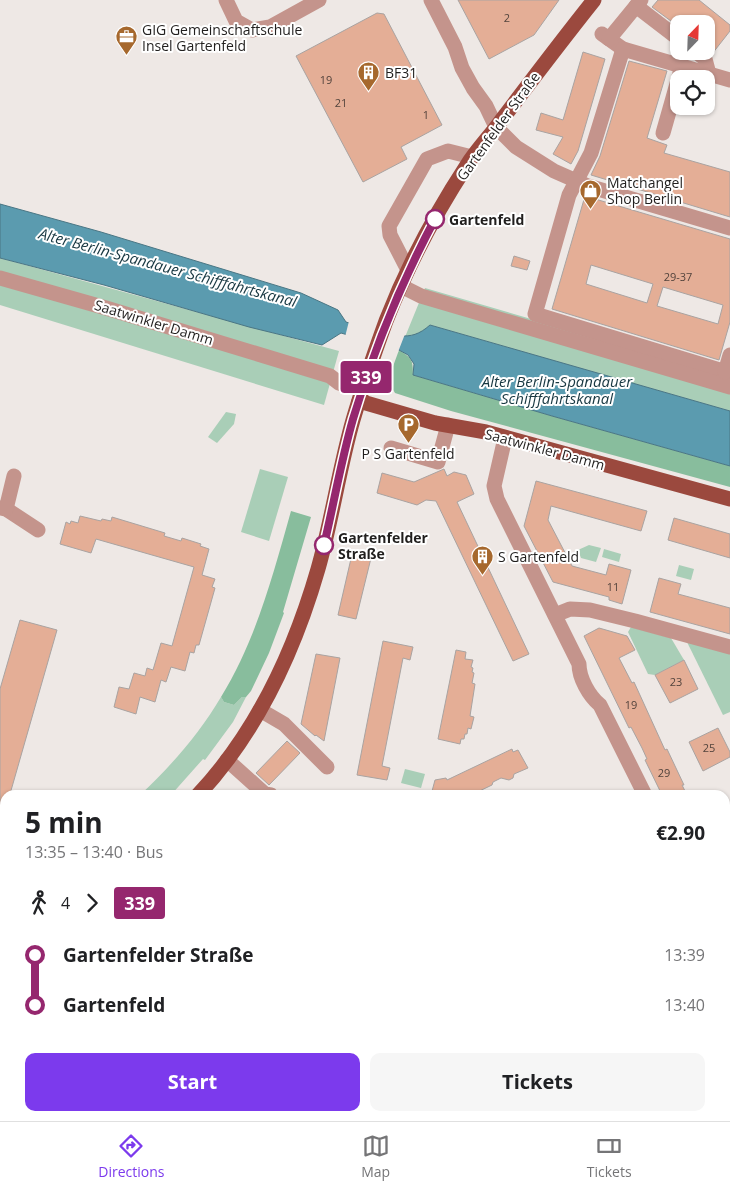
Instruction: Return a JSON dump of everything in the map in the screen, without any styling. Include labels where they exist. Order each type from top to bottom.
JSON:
[{"type":"main road","name":"Gartenfelder Straße","points":[[360,396],[387,319],[408,270],[435,219],[472,158],[594,0]]},
{"type":"main road","name":"Saatwinkler Damm","points":[[360,396],[448,426],[467,428],[730,499]]},
{"type":"main road","points":[[202,790],[246,733],[260,710],[293,642],[318,569],[348,437],[360,396]]},
{"type":"street","points":[[226,0],[236,21],[252,30],[270,27],[319,0]]},
{"type":"street","points":[[431,0],[456,47],[462,68],[486,106],[496,127],[558,164],[577,180],[588,186],[730,228]]},
{"type":"street","points":[[670,31],[639,3],[606,37],[623,49],[696,70]]},
{"type":"street","points":[[623,49],[591,153],[569,194],[535,314],[728,372],[730,355]]},
{"type":"street","points":[[663,133],[682,66]]},
{"type":"street","points":[[715,76],[730,80]]},
{"type":"street","points":[[408,270],[390,235],[389,226],[427,159],[448,151],[472,158]]},
{"type":"street","name":"Saatwinkler Damm","points":[[0,278],[209,338],[330,376],[360,396]]},
{"type":"street","points":[[401,286],[418,294],[730,387]]},
{"type":"street","points":[[391,448],[438,462],[448,426]]},
{"type":"street","points":[[505,438],[494,486],[497,499],[579,664],[579,672],[593,699],[600,705],[642,790]]},
{"type":"street","points":[[14,476],[3,508],[38,530]]},
{"type":"street","points":[[555,615],[570,609],[590,610],[730,647]]},
{"type":"street","points":[[260,710],[284,724],[327,768]]},
{"type":"street","points":[[227,760],[261,790]]},
{"type":"green space","points":[[0,258],[339,351],[324,405],[0,305]]},
{"type":"green space","points":[[425,288],[730,377],[730,411],[430,325],[422,333],[405,337]]},
{"type":"green space","points":[[399,350],[411,360],[413,375],[730,466],[730,487],[451,411],[395,393],[388,380]]},
{"type":"green space","points":[[226,412],[236,414],[234,424],[217,443],[208,437]]},
{"type":"green space","points":[[260,469],[288,477],[269,541],[241,532]]},
{"type":"green space","points":[[291,511],[311,517],[284,613],[269,653],[251,691],[234,705],[224,702],[221,697],[254,630]]},
{"type":"green space","points":[[589,545],[601,548],[596,562],[581,558],[578,550]]},
{"type":"green space","points":[[604,549],[621,554],[619,562],[602,557]]},
{"type":"green space","points":[[679,565],[694,569],[691,580],[676,576]]},
{"type":"green space","points":[[631,627],[671,638],[684,660],[655,675],[648,674],[628,632]]},
{"type":"green space","points":[[686,640],[730,650],[730,712],[723,715]]},
{"type":"green space","points":[[221,697],[224,702],[234,705],[242,697],[246,697],[233,722],[205,760],[203,759],[175,790],[145,790],[184,749],[204,724]]},
{"type":"green space","points":[[405,769],[425,774],[421,788],[401,783]]},
{"type":"water","name":"Alter Berlin-Spandauer Schifffahrtskanal","points":[[0,204],[101,232],[301,293],[338,310],[346,322],[365,328],[369,327],[401,336],[408,336],[422,331],[430,325],[730,411],[730,466],[413,375],[414,364],[408,355],[399,350],[341,333],[322,345],[249,327],[104,285],[0,258]]},
{"type":"pier","points":[[349,321],[365,326],[369,324],[405,334],[398,352],[345,337]]},
{"type":"building","points":[[458,0],[559,0],[534,35],[489,59]]},
{"type":"building","points":[[658,0],[699,0],[730,25],[730,31],[715,50],[715,15],[670,15],[670,20],[652,7]]},
{"type":"building","name":"BF31","points":[[377,13],[384,14],[442,125],[401,147],[407,159],[363,182],[296,56]]},
{"type":"building","points":[[583,52],[605,59],[578,151],[571,164],[553,154],[563,137],[536,130],[541,113],[563,120]]},
{"type":"building","points":[[629,61],[667,71],[647,138],[667,145],[664,153],[730,172],[730,217],[591,175],[600,156]]},
{"type":"building","points":[[585,196],[730,239],[730,322],[719,360],[552,309]],"holes":[[[591,265],[653,284],[647,303],[586,284]],[[663,287],[723,305],[718,324],[657,306]]]},
{"type":"building","points":[[514,256],[530,261],[527,270],[511,266]]},
{"type":"building","name":"S Gartenfeld","points":[[444,469],[447,476],[454,472],[466,475],[474,494],[457,502],[529,654],[513,661],[436,501],[426,500],[417,505],[377,493],[382,473],[414,482]]},
{"type":"building","points":[[536,481],[647,511],[641,531],[551,506],[548,520],[572,566],[606,575],[609,564],[631,570],[622,604],[609,600],[609,597],[553,582],[524,526]]},
{"type":"building","points":[[80,516],[101,521],[102,519],[111,521],[112,517],[165,533],[164,536],[181,541],[182,538],[201,544],[200,546],[209,549],[202,575],[215,579],[212,587],[215,588],[199,645],[196,645],[194,653],[190,652],[185,671],[171,667],[166,682],[161,680],[155,702],[140,697],[136,714],[114,707],[119,687],[129,689],[134,673],[145,676],[147,668],[153,670],[161,643],[172,646],[194,567],[96,539],[91,553],[60,544],[66,522],[70,524],[71,521],[78,523]]},
{"type":"building","points":[[674,518],[730,534],[730,558],[668,540]]},
{"type":"building","points":[[353,550],[372,554],[356,619],[338,615]]},
{"type":"building","points":[[659,578],[681,584],[678,594],[730,608],[730,634],[650,612]]},
{"type":"building","points":[[20,620],[57,630],[11,790],[0,790],[0,689]]},
{"type":"building","points":[[599,628],[627,636],[635,650],[619,658],[632,683],[634,682],[665,750],[667,749],[684,785],[682,785],[684,790],[660,790],[645,760],[647,759],[642,748],[631,727],[629,728],[584,636]]},
{"type":"building","points":[[383,641],[413,647],[410,660],[403,658],[382,766],[390,768],[387,780],[357,775]]},
{"type":"building","points":[[456,650],[466,652],[465,659],[473,660],[471,667],[474,673],[472,683],[475,684],[470,716],[474,717],[471,729],[468,728],[467,734],[465,734],[464,739],[461,739],[460,744],[438,739]]},
{"type":"building","points":[[316,654],[340,658],[324,741],[301,724]]},
{"type":"building","points":[[684,660],[698,689],[670,703],[655,675]]},
{"type":"building","points":[[718,728],[730,752],[730,757],[703,771],[689,742]]},
{"type":"building","points":[[287,741],[300,753],[269,785],[256,773]]},
{"type":"building","points":[[512,749],[513,752],[518,750],[528,768],[514,774],[513,778],[509,780],[501,778],[482,790],[432,790],[435,780],[446,778],[447,780]]},
{"type":"bus line","name":"339","points":[[324,545],[348,437],[370,366],[408,270],[435,219]]},
{"type":"place","name":"GIG Gemeinschaftschule Insel Gartenfeld","points":[[126,56]]},
{"type":"place","name":"BF31","points":[[369,91]]},
{"type":"place","name":"Matchangel Shop Berlin","points":[[591,209]]},
{"type":"place","name":"Gartenfeld","points":[[435,219]]},
{"type":"place","name":"P S Gartenfeld","points":[[408,444]]},
{"type":"place","name":"Gartenfelder Straße","points":[[324,545]]},
{"type":"place","name":"S Gartenfeld","points":[[482,575]]}]
